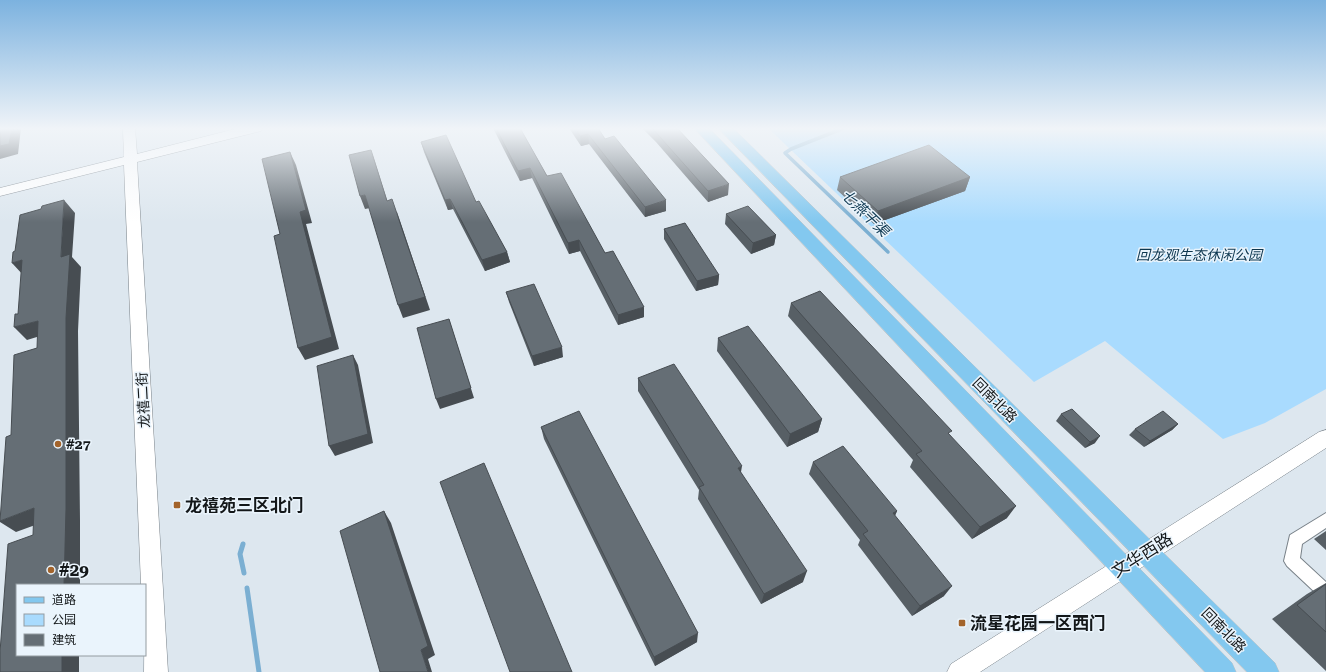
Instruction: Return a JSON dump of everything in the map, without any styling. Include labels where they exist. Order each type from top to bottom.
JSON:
[{"type":"main road","name":"回南北路","points":[[731,159],[1223,672]]},
{"type":"main road","name":"回南北路","points":[[756,159],[1266,672]]},
{"type":"street","points":[[0,182],[110,159]]},
{"type":"street","points":[[0,192],[116,159]]},
{"type":"street","name":"龙禧二街","points":[[131,159],[156,672]]},
{"type":"street","name":"文华西路","points":[[959,672],[1326,438]]},
{"type":"street","points":[[1326,520],[1295,540],[1292,561],[1326,592]]},
{"type":"green space","name":"回龙观生态休闲公园","points":[[801,159],[1326,159],[1326,389],[1265,423],[1223,439],[1105,341],[1034,382]]},
{"type":"building","points":[[262,159],[292,159],[306,210],[300,212],[332,337],[298,348],[274,236],[280,234]]},
{"type":"building","points":[[350,159],[374,159],[387,201],[392,199],[425,297],[398,305],[365,195],[360,196]]},
{"type":"building","points":[[428,159],[457,159],[476,202],[479,201],[507,252],[482,260],[450,199],[445,200]]},
{"type":"building","points":[[512,159],[538,159],[547,176],[561,173],[605,253],[613,251],[644,307],[618,315],[579,240],[568,243],[530,168],[518,171]]},
{"type":"building","points":[[608,159],[633,159],[666,200],[645,207]]},
{"type":"building","points":[[680,159],[706,159],[729,184],[708,191]]},
{"type":"building","points":[[889,159],[947,159],[970,177],[878,211],[840,177]]},
{"type":"building","points":[[64,200],[61,257],[70,254],[66,318],[66,509],[64,584],[16,584],[16,656],[62,656],[62,672],[0,672],[0,652],[8,544],[33,535],[34,508],[0,521],[6,437],[11,435],[14,355],[37,348],[38,321],[14,327],[15,314],[18,314],[22,260],[12,263],[20,215],[41,209],[42,206]]},
{"type":"building","points":[[748,206],[776,235],[753,243],[726,214]]},
{"type":"building","points":[[685,223],[719,275],[697,281],[664,229]]},
{"type":"building","points":[[534,284],[562,347],[532,356],[506,292]]},
{"type":"building","points":[[820,291],[952,431],[948,433],[1016,506],[980,527],[916,454],[922,451],[791,303]]},
{"type":"building","points":[[449,319],[471,388],[436,399],[417,328]]},
{"type":"building","points":[[748,326],[822,419],[790,434],[718,338]]},
{"type":"building","points":[[353,355],[368,434],[329,446],[317,366]]},
{"type":"building","points":[[674,364],[742,466],[738,468],[807,571],[764,594],[699,487],[704,485],[638,378]]},
{"type":"building","points":[[1072,409],[1100,436],[1090,442],[1061,414]]},
{"type":"building","points":[[579,411],[698,633],[654,657],[541,427]]},
{"type":"building","points":[[1163,411],[1178,424],[1150,441],[1135,429]]},
{"type":"building","points":[[843,446],[897,511],[893,513],[952,586],[920,606],[863,534],[868,531],[813,462]]},
{"type":"building","points":[[484,463],[572,672],[510,672],[440,482]]},
{"type":"building","points":[[384,511],[428,646],[421,650],[428,672],[380,672],[340,531]]},
{"type":"building","points":[[1326,584],[1326,632],[1297,605]]},
{"type":"waterway","name":"七燕干渠","points":[[792,159],[888,252]]},
{"type":"waterway","points":[[243,544],[240,554],[244,573]]},
{"type":"waterway","points":[[247,588],[259,672]]},
{"type":"place","name":"#27","points":[[58,444]]},
{"type":"place","name":"龙禧苑三区北门","points":[[177,505]]},
{"type":"place","name":"#29","points":[[51,570]]},
{"type":"place","name":"流星花园一区西门","points":[[962,623]]}]
